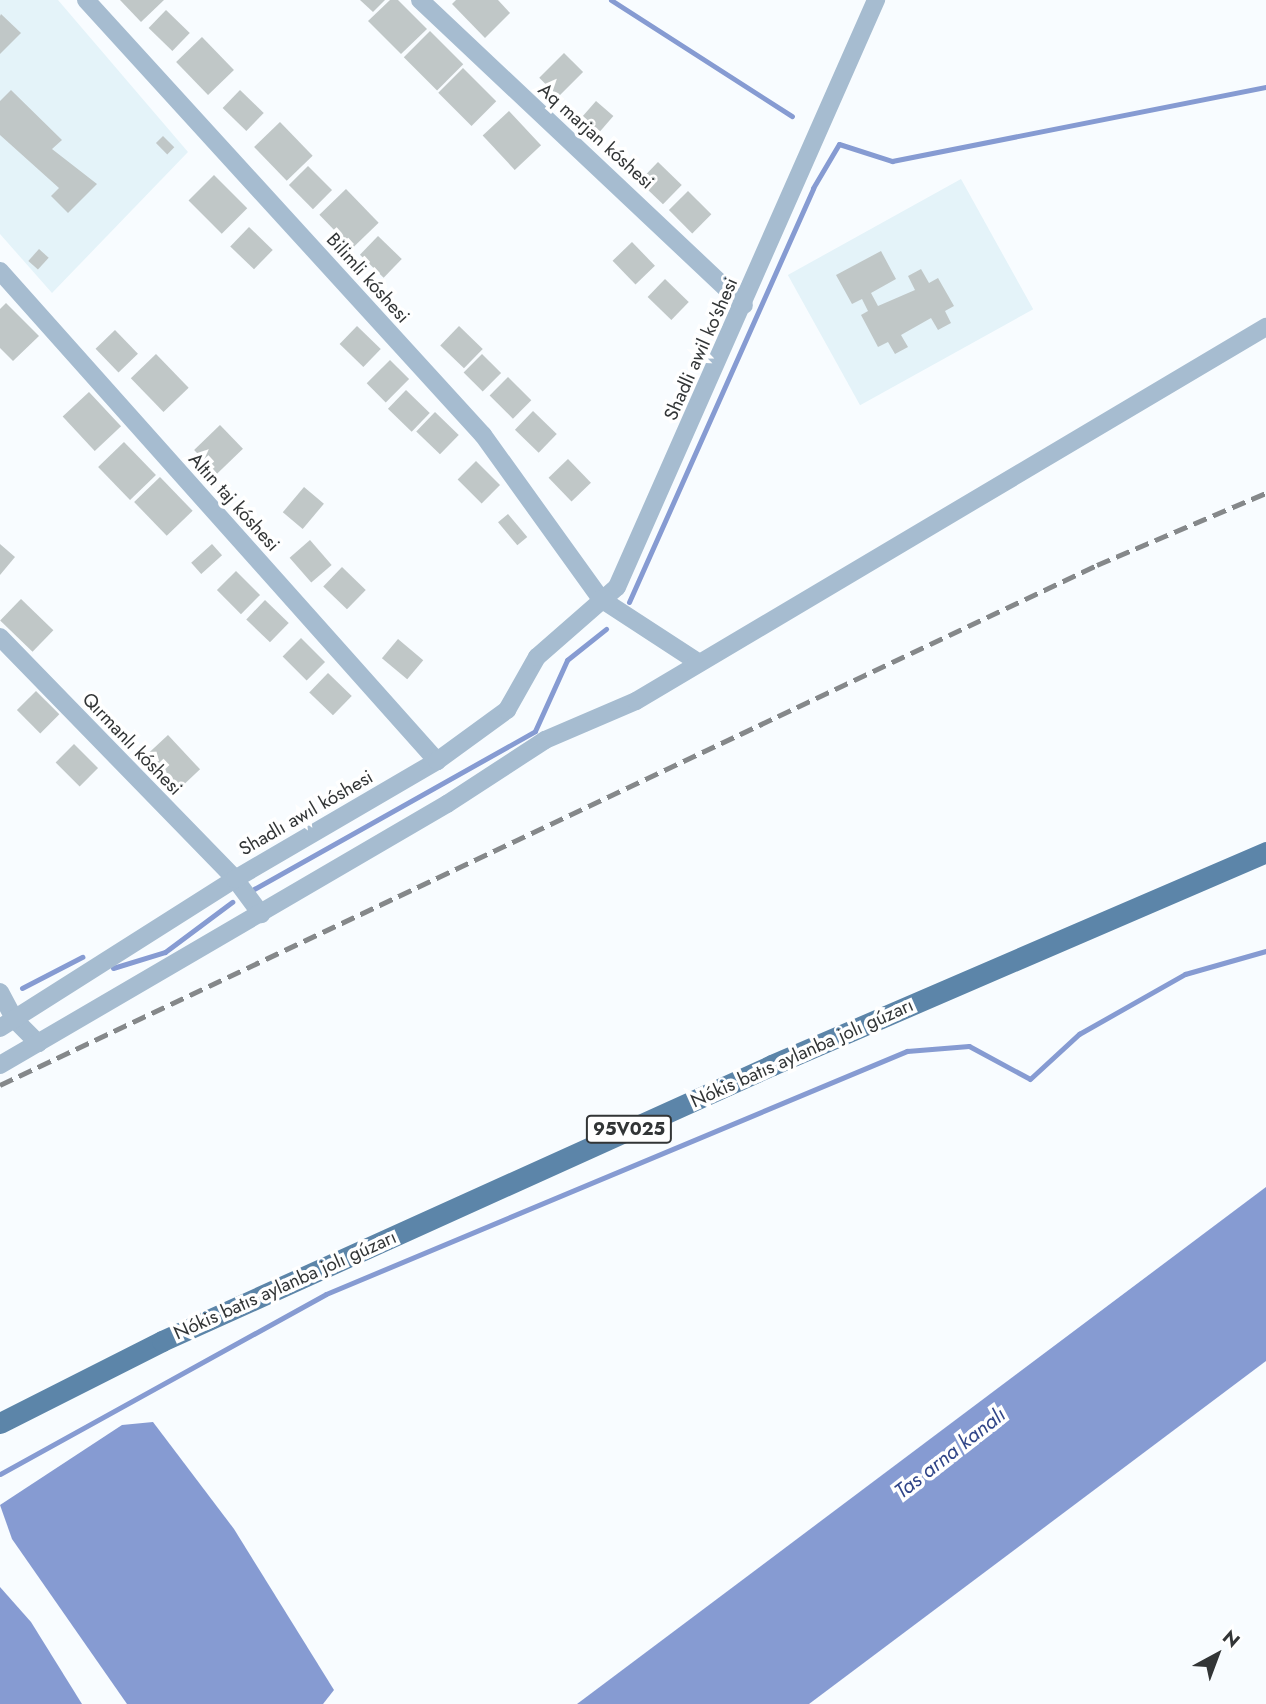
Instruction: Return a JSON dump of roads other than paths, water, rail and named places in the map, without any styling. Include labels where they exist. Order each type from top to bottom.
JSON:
[{"type":"main road","name":"Nókis batıs aylanba jolı gúzarı","points":[[0,1423],[162,1341],[772,1065],[1266,852]]},
{"type":"street","name":"Bilimli kóshesi","points":[[86,0],[482,435],[601,599]]},
{"type":"street","name":"Aq marjan kóshesi","points":[[420,0],[744,305]]},
{"type":"street","name":"Shadli awil ko'shesi","points":[[601,599],[617,587],[744,305],[827,107],[876,0]]},
{"type":"street","name":"Altın taj kóshesi","points":[[0,271],[438,761]]},
{"type":"street","points":[[0,1065],[261,914],[545,740],[636,701],[1266,327]]},
{"type":"street","points":[[601,599],[699,663]]},
{"type":"street","name":"Shadlı awıl kóshesi","points":[[7,1024],[235,879],[438,761],[507,710],[537,657],[601,599]]},
{"type":"street","name":"Qırmanlı kóshesi","points":[[0,637],[235,879],[261,914]]},
{"type":"street","points":[[0,992],[7,1024],[38,1043]]},
{"type":"water","name":"Tas arna kanalı","points":[[1266,1187],[1266,1361],[809,1704],[577,1704]]},
{"type":"water","points":[[153,1422],[234,1529],[334,1690],[323,1704],[127,1704],[12,1539],[0,1505],[122,1425]]},
{"type":"water","points":[[0,1587],[31,1622],[82,1704],[0,1704]]},
{"type":"waterway","points":[[611,0],[792,116]]},
{"type":"waterway","points":[[629,602],[813,188],[839,144],[892,161],[1266,87]]},
{"type":"waterway","points":[[254,889],[535,731],[567,660],[606,629]]},
{"type":"waterway","points":[[113,968],[165,952],[232,902]]},
{"type":"waterway","points":[[0,1474],[326,1294],[907,1051],[969,1046],[1030,1079],[1079,1034],[1185,974],[1266,951]]},
{"type":"waterway","points":[[22,988],[82,957]]},
{"type":"railway","points":[[0,1085],[1097,565],[1266,493]]}]
